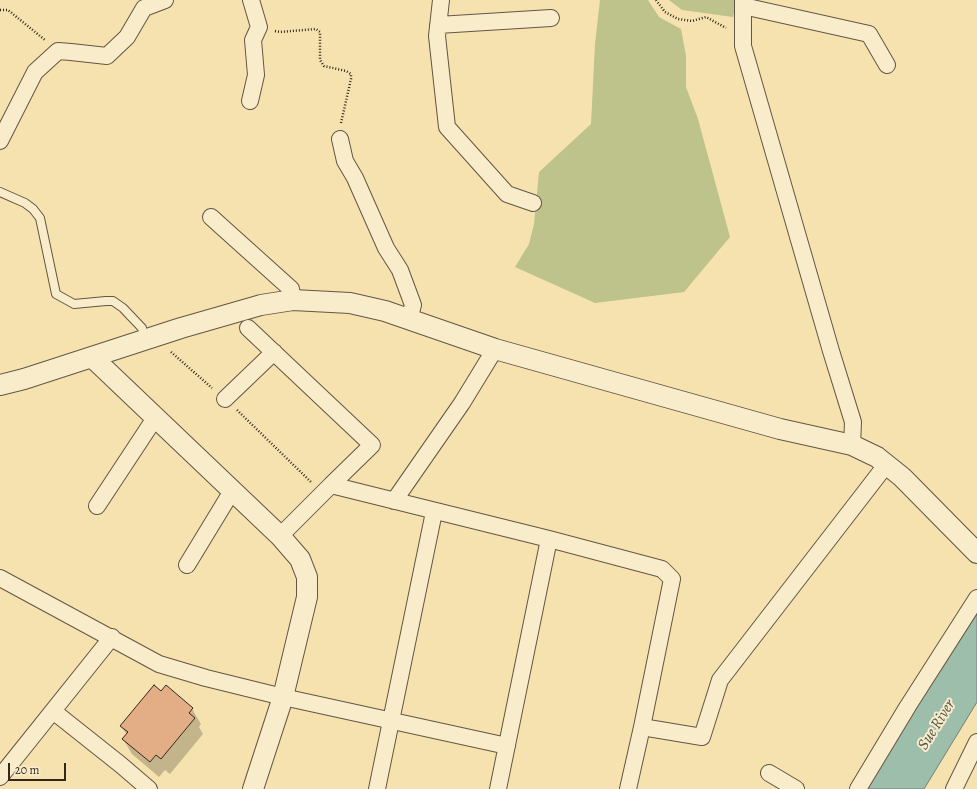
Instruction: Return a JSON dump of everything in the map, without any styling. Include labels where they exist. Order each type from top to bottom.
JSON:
[{"type":"street","points":[[0,141],[35,72],[58,51],[107,56],[127,38],[144,8],[165,0]]},
{"type":"street","points":[[250,101],[256,75],[253,40],[259,27],[251,0]]},
{"type":"street","points":[[441,0],[437,36],[446,127],[507,194],[534,203]]},
{"type":"street","points":[[852,445],[853,422],[743,46],[743,3],[869,34],[887,65]]},
{"type":"street","points":[[438,25],[551,18]]},
{"type":"street","points":[[340,139],[345,161],[355,178],[386,248],[400,270],[413,305],[409,320]]},
{"type":"street","points":[[211,217],[291,289],[293,300]]},
{"type":"street","points":[[0,385],[24,379],[145,339],[261,305],[293,300],[350,303],[386,311],[495,349],[780,430],[852,445],[877,457],[902,477],[977,553]]},
{"type":"street","points":[[248,328],[372,445],[280,536]]},
{"type":"street","points":[[394,501],[462,403],[495,349]]},
{"type":"street","points":[[225,399],[274,352]]},
{"type":"street","points":[[92,357],[280,536],[300,560],[307,577],[307,597],[282,697],[253,789]]},
{"type":"street","points":[[97,506],[155,418]]},
{"type":"street","points":[[642,727],[702,737],[720,680],[886,465]]},
{"type":"street","points":[[326,489],[394,501],[549,539],[662,569],[672,579],[628,789]]},
{"type":"street","points":[[187,565],[232,491]]},
{"type":"street","points":[[377,789],[434,512]]},
{"type":"street","points":[[498,789],[549,539]]},
{"type":"street","points":[[0,578],[112,637],[159,664],[206,678],[282,697],[507,746]]},
{"type":"street","points":[[858,789],[908,706],[977,598]]},
{"type":"street","points":[[0,777],[112,637]]},
{"type":"street","points":[[53,711],[149,789]]},
{"type":"street","points":[[954,789],[977,742]]},
{"type":"street","points":[[769,773],[796,789]]},
{"type":"lane","points":[[0,192],[25,203],[33,209],[40,218],[56,294],[74,304],[106,300],[113,301],[123,308],[142,328],[145,339]]},
{"type":"path","points":[[656,0],[665,12],[678,19],[692,21],[706,17],[728,29],[743,33]]},
{"type":"path","points":[[0,10],[8,10],[58,51]]},
{"type":"path","points":[[259,27],[280,32],[316,29],[320,32],[320,60],[324,66],[346,71],[351,74],[341,121],[340,139]]},
{"type":"path","points":[[169,350],[326,489]]},
{"type":"green space","points":[[600,0],[648,0],[659,17],[681,29],[686,56],[686,87],[698,119],[730,237],[684,292],[595,303],[515,267],[529,244],[534,224],[539,172],[591,124],[595,44]]},
{"type":"green space","points":[[669,0],[737,0],[733,17],[682,10]]},
{"type":"water","name":"Sue River","points":[[977,607],[977,702],[924,789],[867,789]]},
{"type":"building","points":[[154,685],[161,691],[166,685],[193,708],[189,713],[195,718],[161,759],[156,755],[150,762],[122,739],[128,732],[120,726]]}]
